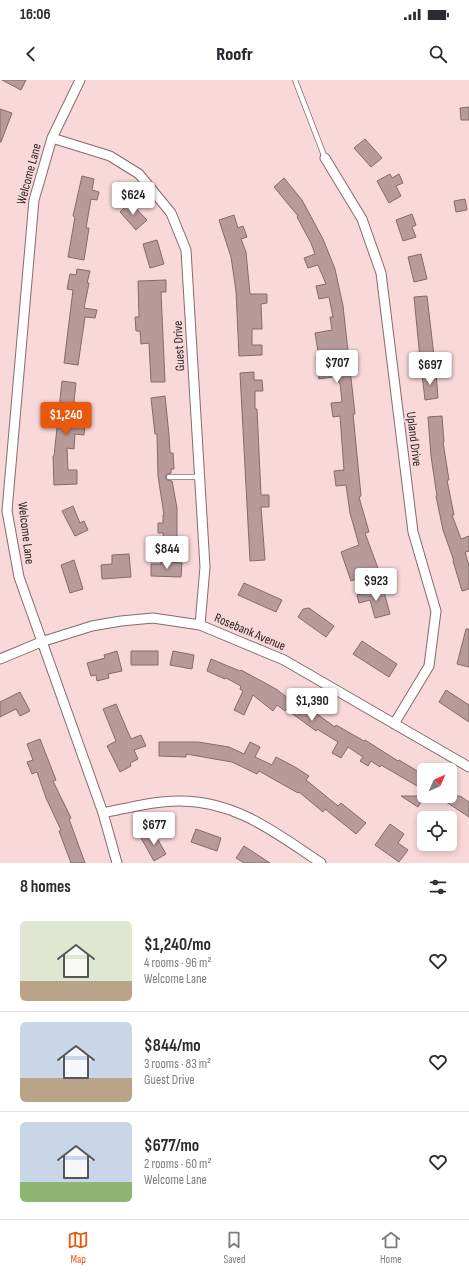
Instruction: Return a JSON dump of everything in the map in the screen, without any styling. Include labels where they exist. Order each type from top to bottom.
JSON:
[{"type":"street","name":"Welcome Lane","points":[[80,80],[52,138],[34,200],[4,511],[19,577],[103,813],[117,863]]},
{"type":"street","name":"Guest Drive","points":[[52,138],[110,156],[139,174],[171,213],[186,250],[205,567],[200,625]]},
{"type":"street","name":"Upland Drive","points":[[326,158],[362,219],[380,273],[413,532],[436,611],[429,666],[394,724]]},
{"type":"street","name":"Rosebank Avenue","points":[[0,659],[41,642],[92,626],[121,621],[153,618],[200,625],[284,660],[469,767]]},
{"type":"street","points":[[103,813],[161,802],[179,801],[214,805],[247,816],[321,863]]},
{"type":"lane","points":[[295,80],[326,158]]},
{"type":"lane","points":[[169,478],[200,477]]},
{"type":"building","points":[[2,80],[26,80],[21,90]]},
{"type":"building","points":[[469,107],[469,120],[461,120],[460,108]]},
{"type":"building","points":[[0,109],[12,113],[1,142],[0,142]]},
{"type":"building","points":[[365,139],[382,158],[371,167],[354,148]]},
{"type":"building","points":[[390,174],[392,178],[399,174],[403,183],[396,186],[401,196],[389,203],[377,181]]},
{"type":"building","points":[[82,176],[94,179],[92,190],[99,192],[97,200],[91,199],[86,228],[89,228],[84,260],[68,257],[75,217],[73,216]]},
{"type":"building","points":[[284,178],[302,200],[323,239],[335,269],[343,306],[355,414],[353,414],[361,496],[359,497],[369,532],[365,533],[379,571],[351,581],[341,552],[359,545],[350,513],[346,485],[336,486],[334,471],[344,470],[340,416],[333,417],[331,403],[342,402],[340,383],[338,376],[319,379],[316,357],[319,357],[315,333],[332,330],[330,317],[333,317],[329,297],[319,299],[316,286],[326,284],[318,265],[308,268],[304,258],[315,254],[311,243],[297,217],[298,216],[274,187]]},
{"type":"building","points":[[465,199],[467,210],[456,212],[454,201]]},
{"type":"building","points":[[130,202],[147,220],[136,230],[120,212]]},
{"type":"building","points":[[412,214],[416,225],[412,227],[416,237],[403,241],[396,220]]},
{"type":"building","points":[[234,215],[238,228],[243,226],[247,237],[241,239],[246,252],[250,294],[267,294],[267,303],[261,304],[262,329],[252,329],[252,345],[262,345],[262,355],[239,356],[236,291],[231,257],[219,220]]},
{"type":"building","points":[[157,240],[164,264],[150,268],[143,244]]},
{"type":"building","points":[[421,254],[427,279],[414,282],[408,257]]},
{"type":"building","points":[[77,269],[90,271],[84,308],[97,310],[95,318],[85,317],[78,365],[64,363],[73,290],[67,289],[70,274],[76,275]]},
{"type":"building","points":[[166,280],[166,292],[161,292],[165,382],[151,382],[149,343],[141,344],[140,331],[136,331],[135,317],[139,317],[138,281]]},
{"type":"building","points":[[427,296],[434,356],[420,358],[414,297]]},
{"type":"building","points":[[254,372],[254,380],[262,380],[263,391],[255,391],[255,409],[257,409],[261,495],[269,495],[269,507],[261,507],[265,560],[250,561],[240,373]]},
{"type":"building","points":[[436,372],[438,398],[425,400],[422,374]]},
{"type":"building","points":[[62,381],[76,383],[72,420],[85,422],[84,435],[75,434],[74,449],[67,448],[68,470],[77,470],[77,484],[54,485],[53,456]]},
{"type":"building","points":[[165,396],[170,453],[173,453],[174,469],[171,469],[171,473],[167,474],[165,477],[167,480],[172,481],[177,508],[177,544],[164,545],[163,533],[158,533],[158,523],[163,523],[164,515],[158,476],[157,434],[155,434],[151,398]]},
{"type":"building","points":[[442,416],[443,442],[449,480],[447,480],[454,515],[452,515],[461,539],[469,536],[469,551],[465,552],[469,566],[469,589],[462,591],[454,561],[443,530],[436,496],[431,456],[428,417]]},
{"type":"building","points":[[73,506],[80,523],[84,521],[88,530],[75,536],[62,511]]},
{"type":"building","points":[[129,554],[131,577],[102,579],[101,565],[112,564],[112,555]]},
{"type":"building","points":[[74,560],[83,589],[70,593],[61,565]]},
{"type":"building","points":[[161,562],[182,563],[181,577],[151,576],[151,564],[161,564]]},
{"type":"building","points":[[244,583],[282,600],[276,612],[238,595]]},
{"type":"building","points":[[383,588],[390,614],[375,618],[370,600],[359,603],[357,595]]},
{"type":"building","points":[[309,608],[334,626],[326,637],[298,617],[303,609]]},
{"type":"building","points":[[466,629],[469,629],[469,667],[457,664]]},
{"type":"building","points":[[362,641],[397,664],[389,677],[353,654]]},
{"type":"building","points":[[117,651],[122,671],[108,674],[109,678],[97,681],[96,675],[91,676],[87,663],[105,658],[104,655]]},
{"type":"building","points":[[131,651],[158,651],[158,665],[131,665]]},
{"type":"building","points":[[173,651],[194,655],[192,669],[170,665]]},
{"type":"building","points":[[211,659],[240,671],[241,670],[276,689],[301,708],[303,704],[335,727],[336,725],[364,741],[365,740],[398,761],[399,760],[417,771],[417,786],[381,765],[380,767],[371,761],[368,766],[360,761],[363,757],[348,747],[341,758],[332,753],[338,742],[317,729],[316,731],[286,709],[285,711],[277,705],[273,711],[253,695],[244,715],[234,710],[243,691],[240,689],[241,686],[226,678],[225,679],[207,671]]},
{"type":"building","points":[[446,690],[469,705],[469,722],[439,702]]},
{"type":"building","points":[[20,692],[30,711],[20,716],[16,709],[0,717],[0,702]]},
{"type":"building","points":[[116,704],[131,739],[141,735],[146,746],[134,750],[138,759],[130,763],[131,766],[120,772],[107,746],[116,741],[103,709]]},
{"type":"building","points":[[40,739],[56,780],[53,781],[71,818],[69,819],[85,863],[71,863],[59,831],[61,830],[46,798],[37,772],[32,774],[27,762],[33,760],[27,744]]},
{"type":"building","points":[[159,742],[198,742],[229,747],[244,754],[250,742],[260,747],[255,757],[272,765],[276,757],[295,767],[309,776],[306,780],[338,806],[341,803],[366,823],[356,834],[325,809],[323,812],[299,792],[298,793],[259,771],[257,774],[232,762],[186,754],[186,757],[159,756]]},
{"type":"building","points":[[401,796],[417,796],[417,803],[421,803],[418,807]]},
{"type":"building","points":[[457,796],[460,796],[469,802],[469,817],[448,803],[457,803]]},
{"type":"building","points":[[390,824],[404,834],[398,843],[408,850],[399,862],[375,845]]},
{"type":"building","points":[[196,829],[221,838],[217,851],[191,842]]},
{"type":"building","points":[[153,831],[166,854],[154,861],[141,838]]},
{"type":"building","points":[[244,846],[270,863],[244,863],[236,858]]}]
